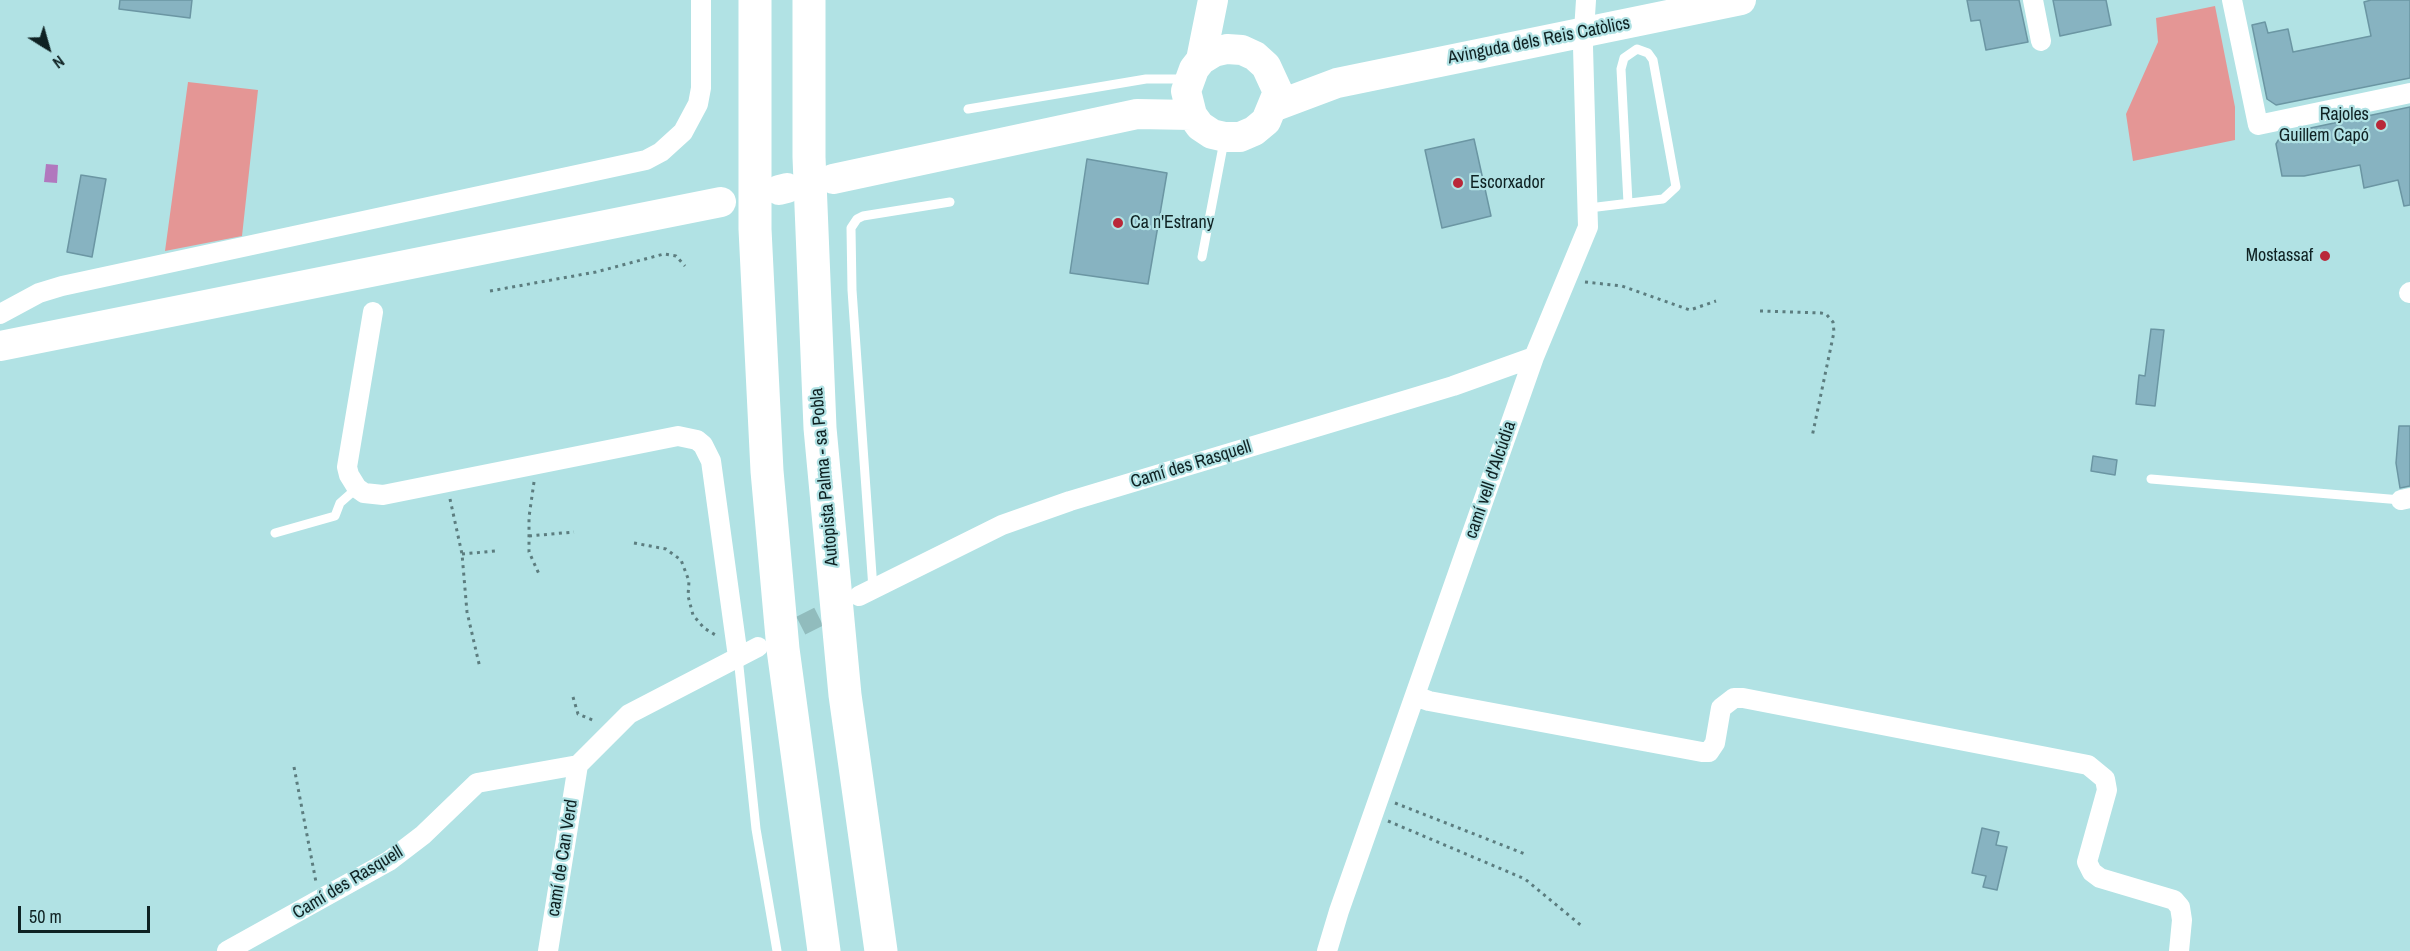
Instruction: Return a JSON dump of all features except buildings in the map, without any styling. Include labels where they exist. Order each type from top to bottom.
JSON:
[{"type":"highway","points":[[755,0],[755,229],[767,471],[783,649],[824,951]]},
{"type":"highway","name":"Autopista Palma - sa Pobla","points":[[809,0],[809,157],[820,428],[845,695],[881,951]]},
{"type":"main road","points":[[1214,0],[1242,50]]},
{"type":"main road","points":[[833,179],[1137,114],[1192,86],[1214,52],[1227,49],[1242,50],[1255,56],[1266,66],[1278,92],[1266,121],[1254,131],[1240,137],[1212,134],[1192,86],[1214,0]]},
{"type":"main road","name":"Avinguda dels Reis Catòlics","points":[[1329,85],[1741,0]]},
{"type":"main road","points":[[1273,78],[1329,85]]},
{"type":"main road","points":[[1273,107],[1329,85]]},
{"type":"main road","points":[[0,346],[721,202]]},
{"type":"street","points":[[0,314],[39,293],[62,286],[646,160],[661,152],[683,132],[698,104],[701,88],[701,0]]},
{"type":"street","name":"camí vell d'Alcúdia","points":[[1327,951],[1534,357],[1588,226],[1583,32],[1586,0]]},
{"type":"street","points":[[2033,0],[2040,41]]},
{"type":"street","points":[[2232,0],[2258,125],[2410,93]]},
{"type":"street","points":[[373,312],[347,467],[357,488],[364,493],[383,495],[678,436],[689,437],[703,445],[711,461],[738,652]]},
{"type":"street","name":"Camí des Rasquell","points":[[866,592],[1002,525],[1070,501],[1452,386],[1534,357]]},
{"type":"street","points":[[578,765],[617,724],[644,705],[738,652],[758,647]]},
{"type":"street","points":[[1415,696],[1702,752],[1708,752],[1715,743],[1721,708],[1734,698],[1743,698],[2088,765],[2105,779],[2107,790],[2087,862],[2092,872],[2100,878],[2174,900],[2180,907],[2182,920],[2179,951]]},
{"type":"street","name":"Camí des Rasquell","points":[[227,951],[389,861],[410,846],[477,783],[578,765]]},
{"type":"street","name":"camí de Can Verd","points":[[549,951],[578,765]]},
{"type":"lane","points":[[1589,208],[1663,199],[1676,187],[1653,60],[1648,53],[1637,49],[1624,58],[1621,69],[1628,203]]},
{"type":"lane","points":[[968,109],[1146,79],[1192,86]]},
{"type":"lane","points":[[1202,257],[1225,137]]},
{"type":"lane","points":[[866,592],[851,228],[857,219],[863,216],[950,202]]},
{"type":"lane","points":[[2151,479],[2405,499]]},
{"type":"lane","points":[[275,533],[335,516],[340,503],[357,488]]},
{"type":"lane","points":[[738,652],[756,829],[777,951]]},
{"type":"path","points":[[490,291],[596,272],[664,254],[676,256],[685,266]]},
{"type":"path","points":[[1566,279],[1622,286],[1690,310],[1716,301]]},
{"type":"path","points":[[1760,312],[1821,313],[1827,314],[1833,322],[1834,332],[1812,437]]},
{"type":"path","points":[[538,463],[529,552],[539,574]]},
{"type":"path","points":[[446,482],[462,554],[467,612],[480,668]]},
{"type":"path","points":[[529,536],[574,532]]},
{"type":"path","points":[[634,543],[666,549],[676,555],[687,572],[688,596],[693,615],[704,628],[738,652]]},
{"type":"path","points":[[462,554],[495,551]]},
{"type":"path","points":[[573,696],[575,709],[583,718],[617,724]]},
{"type":"path","points":[[294,767],[322,900]]},
{"type":"path","points":[[1376,805],[1525,854]]},
{"type":"path","points":[[1376,805],[1525,879],[1583,927]]},
{"type":"shaded area","points":[[2215,6],[2235,107],[2235,140],[2133,161],[2126,114],[2158,42],[2156,18]]},
{"type":"shaded area","points":[[188,82],[258,90],[242,236],[165,251]]},
{"type":"shaded area","points":[[46,164],[58,165],[57,183],[44,182]]},
{"type":"tunnel","points":[[774,639],[844,604]]},
{"type":"place","name":"Rajoles Guillem Capó","points":[[2381,125]]},
{"type":"place","name":"Escorxador","points":[[1458,183]]},
{"type":"place","name":"Ca n'Estrany","points":[[1118,223]]},
{"type":"place","name":"Mostassaf","points":[[2325,256]]}]
